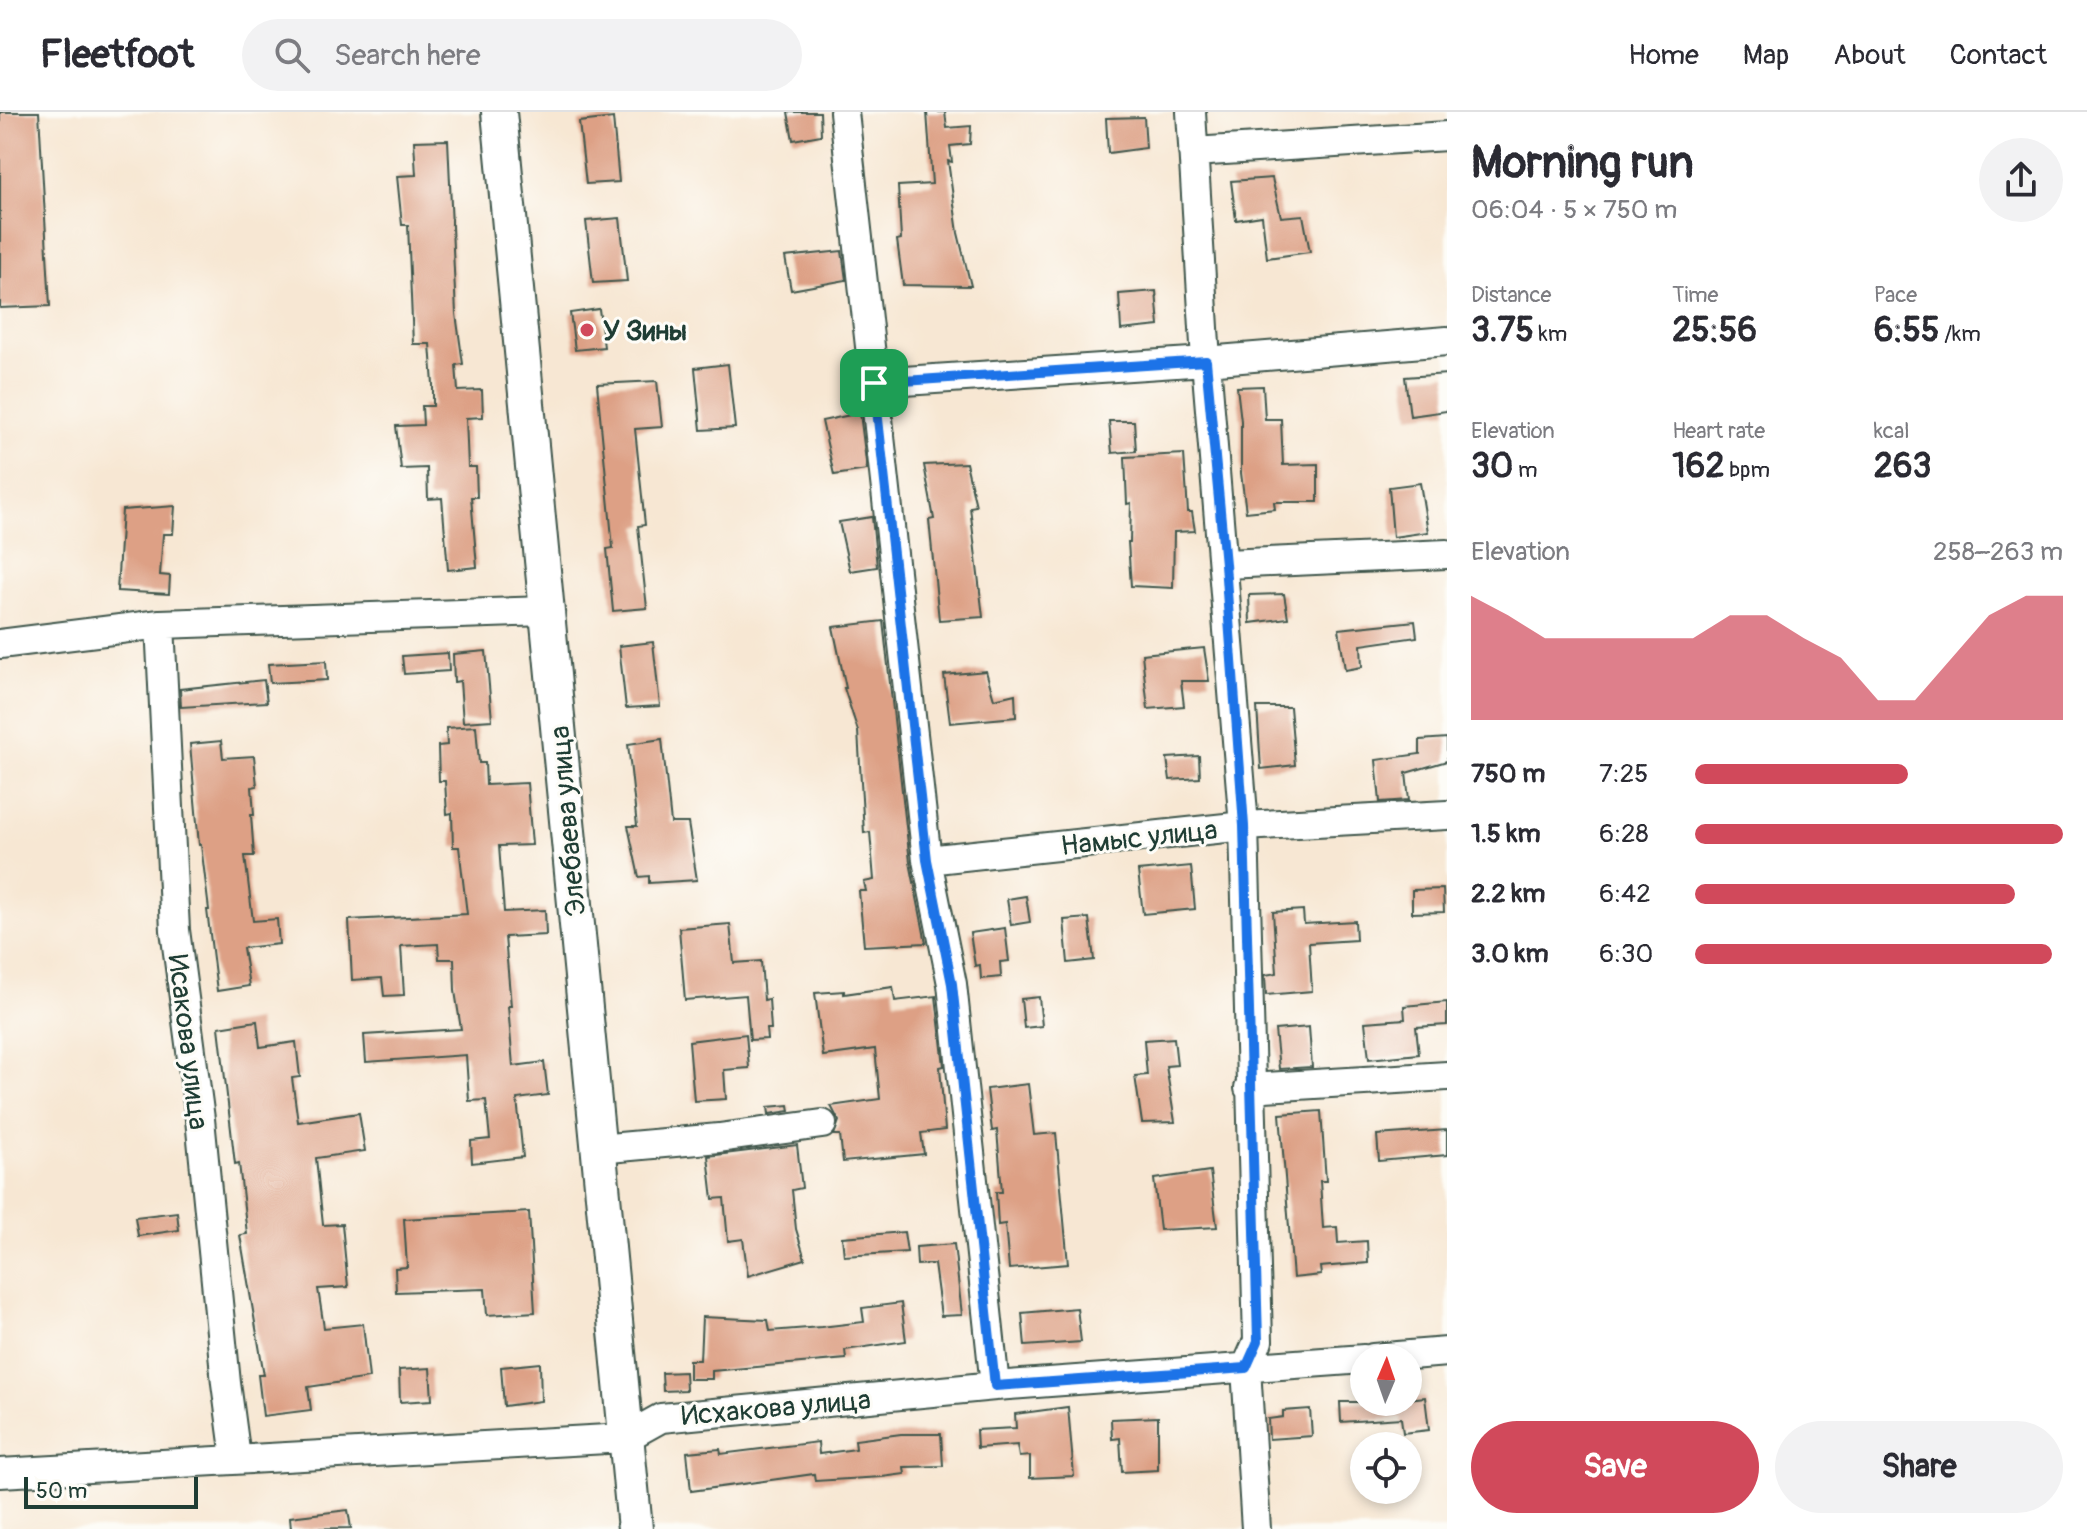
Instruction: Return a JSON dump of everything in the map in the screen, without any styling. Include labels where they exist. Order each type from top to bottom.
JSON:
[{"type":"street","name":"Элебаева улица","points":[[499,112],[635,1529]]},
{"type":"street","points":[[844,112],[927,860],[952,984],[995,1386]]},
{"type":"street","points":[[1191,112],[1206,361],[1225,564],[1244,826],[1258,1341],[1246,1368],[1256,1529]]},
{"type":"street","points":[[1193,152],[1447,136]]},
{"type":"street","points":[[874,383],[1447,341]]},
{"type":"street","points":[[1225,564],[1447,554]]},
{"type":"street","points":[[0,644],[160,624],[547,611]]},
{"type":"street","name":"Исакова улица","points":[[160,624],[175,930],[200,1119],[236,1458]]},
{"type":"street","name":"Намыс улица","points":[[927,860],[1244,826],[1447,815]]},
{"type":"street","points":[[1249,1088],[1447,1076]]},
{"type":"street","points":[[598,1149],[719,1138],[822,1124]]},
{"type":"street","points":[[1422,1354],[1447,1352]]},
{"type":"street","name":"Исхакова улица","points":[[0,1473],[625,1438],[661,1418],[995,1386],[1350,1360]]},
{"type":"building","points":[[0,112],[39,112],[50,306],[0,308]]},
{"type":"building","points":[[788,112],[820,112],[821,135],[793,140]]},
{"type":"building","points":[[927,112],[945,112],[947,128],[971,126],[970,144],[950,146],[952,162],[948,161],[958,233],[971,286],[903,285],[897,240],[901,239],[898,186],[932,184]]},
{"type":"building","points":[[1144,117],[1146,148],[1108,153],[1106,118]]},
{"type":"building","points":[[613,118],[619,182],[586,184],[579,122]]},
{"type":"building","points":[[448,140],[456,314],[463,364],[456,365],[458,391],[482,390],[483,417],[466,418],[468,467],[476,467],[477,497],[471,497],[477,567],[448,570],[442,498],[428,499],[427,468],[401,469],[396,426],[423,425],[422,406],[433,406],[430,344],[413,344],[408,225],[402,225],[397,176],[416,175],[414,141]]},
{"type":"building","points":[[1272,178],[1281,217],[1303,215],[1310,252],[1267,258],[1262,216],[1236,220],[1231,181]]},
{"type":"building","points":[[620,218],[627,281],[593,283],[586,221]]},
{"type":"building","points":[[842,251],[846,280],[791,290],[785,257]]},
{"type":"building","points":[[1156,291],[1159,326],[1121,330],[1119,294]]},
{"type":"building","name":"У Зины","points":[[599,309],[604,347],[575,350],[570,313]]},
{"type":"building","points":[[728,364],[735,428],[701,430],[695,368]]},
{"type":"building","points":[[1447,374],[1447,411],[1410,416],[1405,377]]},
{"type":"building","points":[[657,381],[662,427],[635,429],[645,525],[638,526],[647,608],[613,611],[607,549],[613,548],[597,384]]},
{"type":"building","points":[[1263,386],[1265,419],[1281,419],[1283,465],[1318,464],[1318,502],[1274,502],[1275,509],[1246,512],[1237,387]]},
{"type":"building","points":[[860,413],[867,470],[834,475],[822,421]]},
{"type":"building","points":[[1109,421],[1134,421],[1136,451],[1112,453]]},
{"type":"building","points":[[1184,454],[1188,512],[1192,512],[1195,531],[1174,532],[1173,588],[1131,586],[1128,542],[1131,503],[1127,504],[1125,457]]},
{"type":"building","points":[[966,463],[976,506],[970,507],[983,617],[939,620],[929,520],[934,519],[924,465]]},
{"type":"building","points":[[1420,483],[1428,532],[1393,537],[1389,487]]},
{"type":"building","points":[[175,506],[173,534],[163,534],[160,575],[170,576],[169,594],[117,591],[122,510]]},
{"type":"building","points":[[872,517],[877,567],[850,571],[839,522]]},
{"type":"building","points":[[1284,594],[1288,618],[1250,623],[1249,595]]},
{"type":"building","points":[[883,621],[910,862],[926,943],[864,946],[859,891],[866,891],[864,882],[874,880],[870,832],[864,833],[858,731],[844,688],[833,627]]},
{"type":"building","points":[[1415,621],[1417,637],[1361,645],[1362,667],[1345,670],[1339,629]]},
{"type":"building","points":[[653,642],[660,706],[626,708],[619,646]]},
{"type":"building","points":[[1204,648],[1209,681],[1181,681],[1184,706],[1148,709],[1142,654]]},
{"type":"building","points":[[486,651],[492,720],[463,722],[460,681],[454,682],[453,654]]},
{"type":"building","points":[[448,653],[449,671],[404,674],[402,656]]},
{"type":"building","points":[[326,661],[327,680],[270,683],[268,664]]},
{"type":"building","points":[[986,671],[994,699],[1015,694],[1016,717],[950,723],[944,675]]},
{"type":"building","points":[[264,680],[267,702],[181,707],[180,689]]},
{"type":"building","points":[[1257,707],[1290,707],[1295,765],[1261,769]]},
{"type":"building","points":[[476,726],[479,763],[485,763],[486,785],[527,783],[532,845],[499,846],[504,912],[545,910],[546,935],[505,937],[511,1006],[508,1006],[513,1066],[544,1062],[548,1095],[517,1099],[523,1157],[472,1163],[471,1141],[490,1139],[486,1100],[469,1101],[466,1055],[366,1062],[364,1035],[461,1029],[454,959],[439,959],[438,944],[401,946],[404,995],[384,996],[382,978],[352,980],[349,920],[467,914],[459,847],[453,847],[452,813],[447,814],[445,781],[439,781],[438,746],[447,745],[446,728]]},
{"type":"building","points":[[1447,738],[1447,761],[1406,773],[1409,800],[1380,802],[1376,760],[1420,754],[1420,740]]},
{"type":"building","points":[[662,739],[671,823],[688,823],[697,880],[649,883],[649,876],[639,877],[628,826],[637,826],[628,744]]},
{"type":"building","points":[[221,741],[223,758],[254,756],[257,786],[252,787],[254,815],[251,815],[254,856],[245,856],[253,921],[277,919],[279,944],[243,948],[249,986],[217,991],[190,744]]},
{"type":"building","points":[[1199,756],[1200,778],[1170,780],[1167,758]]},
{"type":"building","points":[[1191,866],[1195,909],[1143,914],[1138,871]]},
{"type":"building","points":[[1443,889],[1444,912],[1412,913],[1412,890]]},
{"type":"building","points":[[1026,896],[1030,922],[1011,925],[1007,899]]},
{"type":"building","points":[[1303,910],[1304,924],[1355,921],[1356,940],[1309,943],[1312,991],[1266,995],[1265,975],[1277,973],[1273,912]]},
{"type":"building","points":[[1089,918],[1094,960],[1068,963],[1064,920]]},
{"type":"building","points":[[730,924],[734,963],[761,961],[764,1000],[769,999],[771,1029],[766,1029],[767,1039],[750,1040],[746,995],[685,1000],[679,928]]},
{"type":"building","points":[[1005,928],[1009,961],[1000,962],[1001,977],[981,979],[980,965],[975,966],[970,933]]},
{"type":"building","points":[[893,987],[895,1001],[936,996],[944,1066],[940,1067],[945,1130],[921,1133],[924,1154],[843,1162],[840,1135],[834,1135],[839,1121],[831,1106],[880,1099],[875,1049],[823,1056],[815,993],[844,991],[844,994]]},
{"type":"building","points":[[1039,997],[1042,1026],[1024,1028],[1021,999]]},
{"type":"building","points":[[1447,1002],[1447,1025],[1416,1027],[1419,1054],[1369,1059],[1365,1022],[1405,1019],[1404,1006]]},
{"type":"building","points":[[257,1021],[260,1047],[296,1042],[300,1077],[292,1078],[298,1122],[359,1113],[365,1151],[316,1158],[323,1225],[342,1224],[348,1287],[318,1289],[324,1328],[363,1324],[369,1378],[308,1387],[311,1410],[263,1416],[258,1375],[264,1375],[240,1235],[247,1234],[239,1163],[235,1164],[219,1027]]},
{"type":"building","points":[[1309,1027],[1312,1067],[1279,1069],[1275,1030]]},
{"type":"building","points":[[746,1034],[749,1068],[724,1070],[726,1099],[694,1101],[689,1041]]},
{"type":"building","points":[[1174,1038],[1177,1065],[1166,1066],[1175,1122],[1142,1123],[1135,1076],[1147,1075],[1144,1040]]},
{"type":"building","points":[[1028,1084],[1034,1135],[1056,1133],[1068,1264],[1009,1269],[1005,1224],[998,1225],[996,1192],[1002,1192],[997,1130],[992,1131],[987,1089]]},
{"type":"building","points":[[789,1105],[790,1111],[769,1114],[768,1107]]},
{"type":"building","points":[[1321,1111],[1326,1181],[1320,1181],[1323,1228],[1337,1227],[1338,1243],[1367,1241],[1368,1263],[1320,1267],[1321,1275],[1293,1278],[1280,1114]]},
{"type":"building","points":[[1447,1130],[1447,1155],[1379,1161],[1377,1135]]},
{"type":"building","points":[[797,1145],[802,1188],[792,1190],[796,1229],[805,1259],[748,1276],[743,1239],[728,1241],[724,1198],[713,1199],[708,1156]]},
{"type":"building","points":[[1210,1171],[1217,1227],[1160,1230],[1154,1179]]},
{"type":"building","points":[[177,1212],[179,1230],[138,1236],[135,1217]]},
{"type":"building","points":[[529,1212],[535,1312],[487,1315],[485,1289],[396,1292],[395,1268],[407,1267],[404,1219]]},
{"type":"building","points":[[904,1232],[907,1252],[844,1256],[842,1237]]},
{"type":"building","points":[[954,1244],[962,1315],[941,1316],[934,1264],[917,1265],[916,1247]]},
{"type":"building","points":[[901,1303],[906,1341],[845,1350],[846,1359],[712,1371],[712,1379],[689,1379],[689,1360],[700,1360],[702,1317],[768,1320],[770,1331],[864,1322],[862,1308]]},
{"type":"building","points":[[1077,1308],[1081,1342],[1025,1346],[1022,1313]]},
{"type":"building","points":[[540,1363],[541,1401],[504,1406],[501,1367]]},
{"type":"building","points":[[430,1368],[432,1400],[400,1402],[399,1370]]},
{"type":"building","points":[[685,1372],[686,1390],[663,1391],[662,1373]]},
{"type":"building","points":[[1422,1397],[1425,1397],[1429,1430],[1403,1432],[1401,1418],[1341,1422],[1340,1402],[1350,1402],[1350,1416],[1422,1416]]},
{"type":"building","points":[[1068,1407],[1074,1476],[1030,1478],[1030,1456],[1019,1457],[1017,1445],[977,1448],[976,1430],[1016,1428],[1015,1414]]},
{"type":"building","points":[[1310,1409],[1312,1436],[1269,1439],[1268,1419],[1283,1417],[1283,1411]]},
{"type":"building","points":[[1158,1417],[1158,1470],[1122,1472],[1120,1438],[1112,1439],[1111,1419]]},
{"type":"building","points":[[901,1434],[941,1434],[943,1466],[904,1467],[905,1474],[882,1477],[815,1481],[814,1474],[691,1491],[687,1452],[720,1449],[721,1454],[818,1442],[819,1454],[856,1449],[855,1440]]},
{"type":"building","points":[[348,1510],[351,1528],[291,1529],[290,1517]]},
{"type":"place","name":"У Зины","points":[[587,330]]},
{"type":"route","points":[[1206,361],[1225,564],[1244,826],[1258,1341],[1246,1368],[995,1386],[952,984],[927,860],[874,383],[1206,361]]}]
